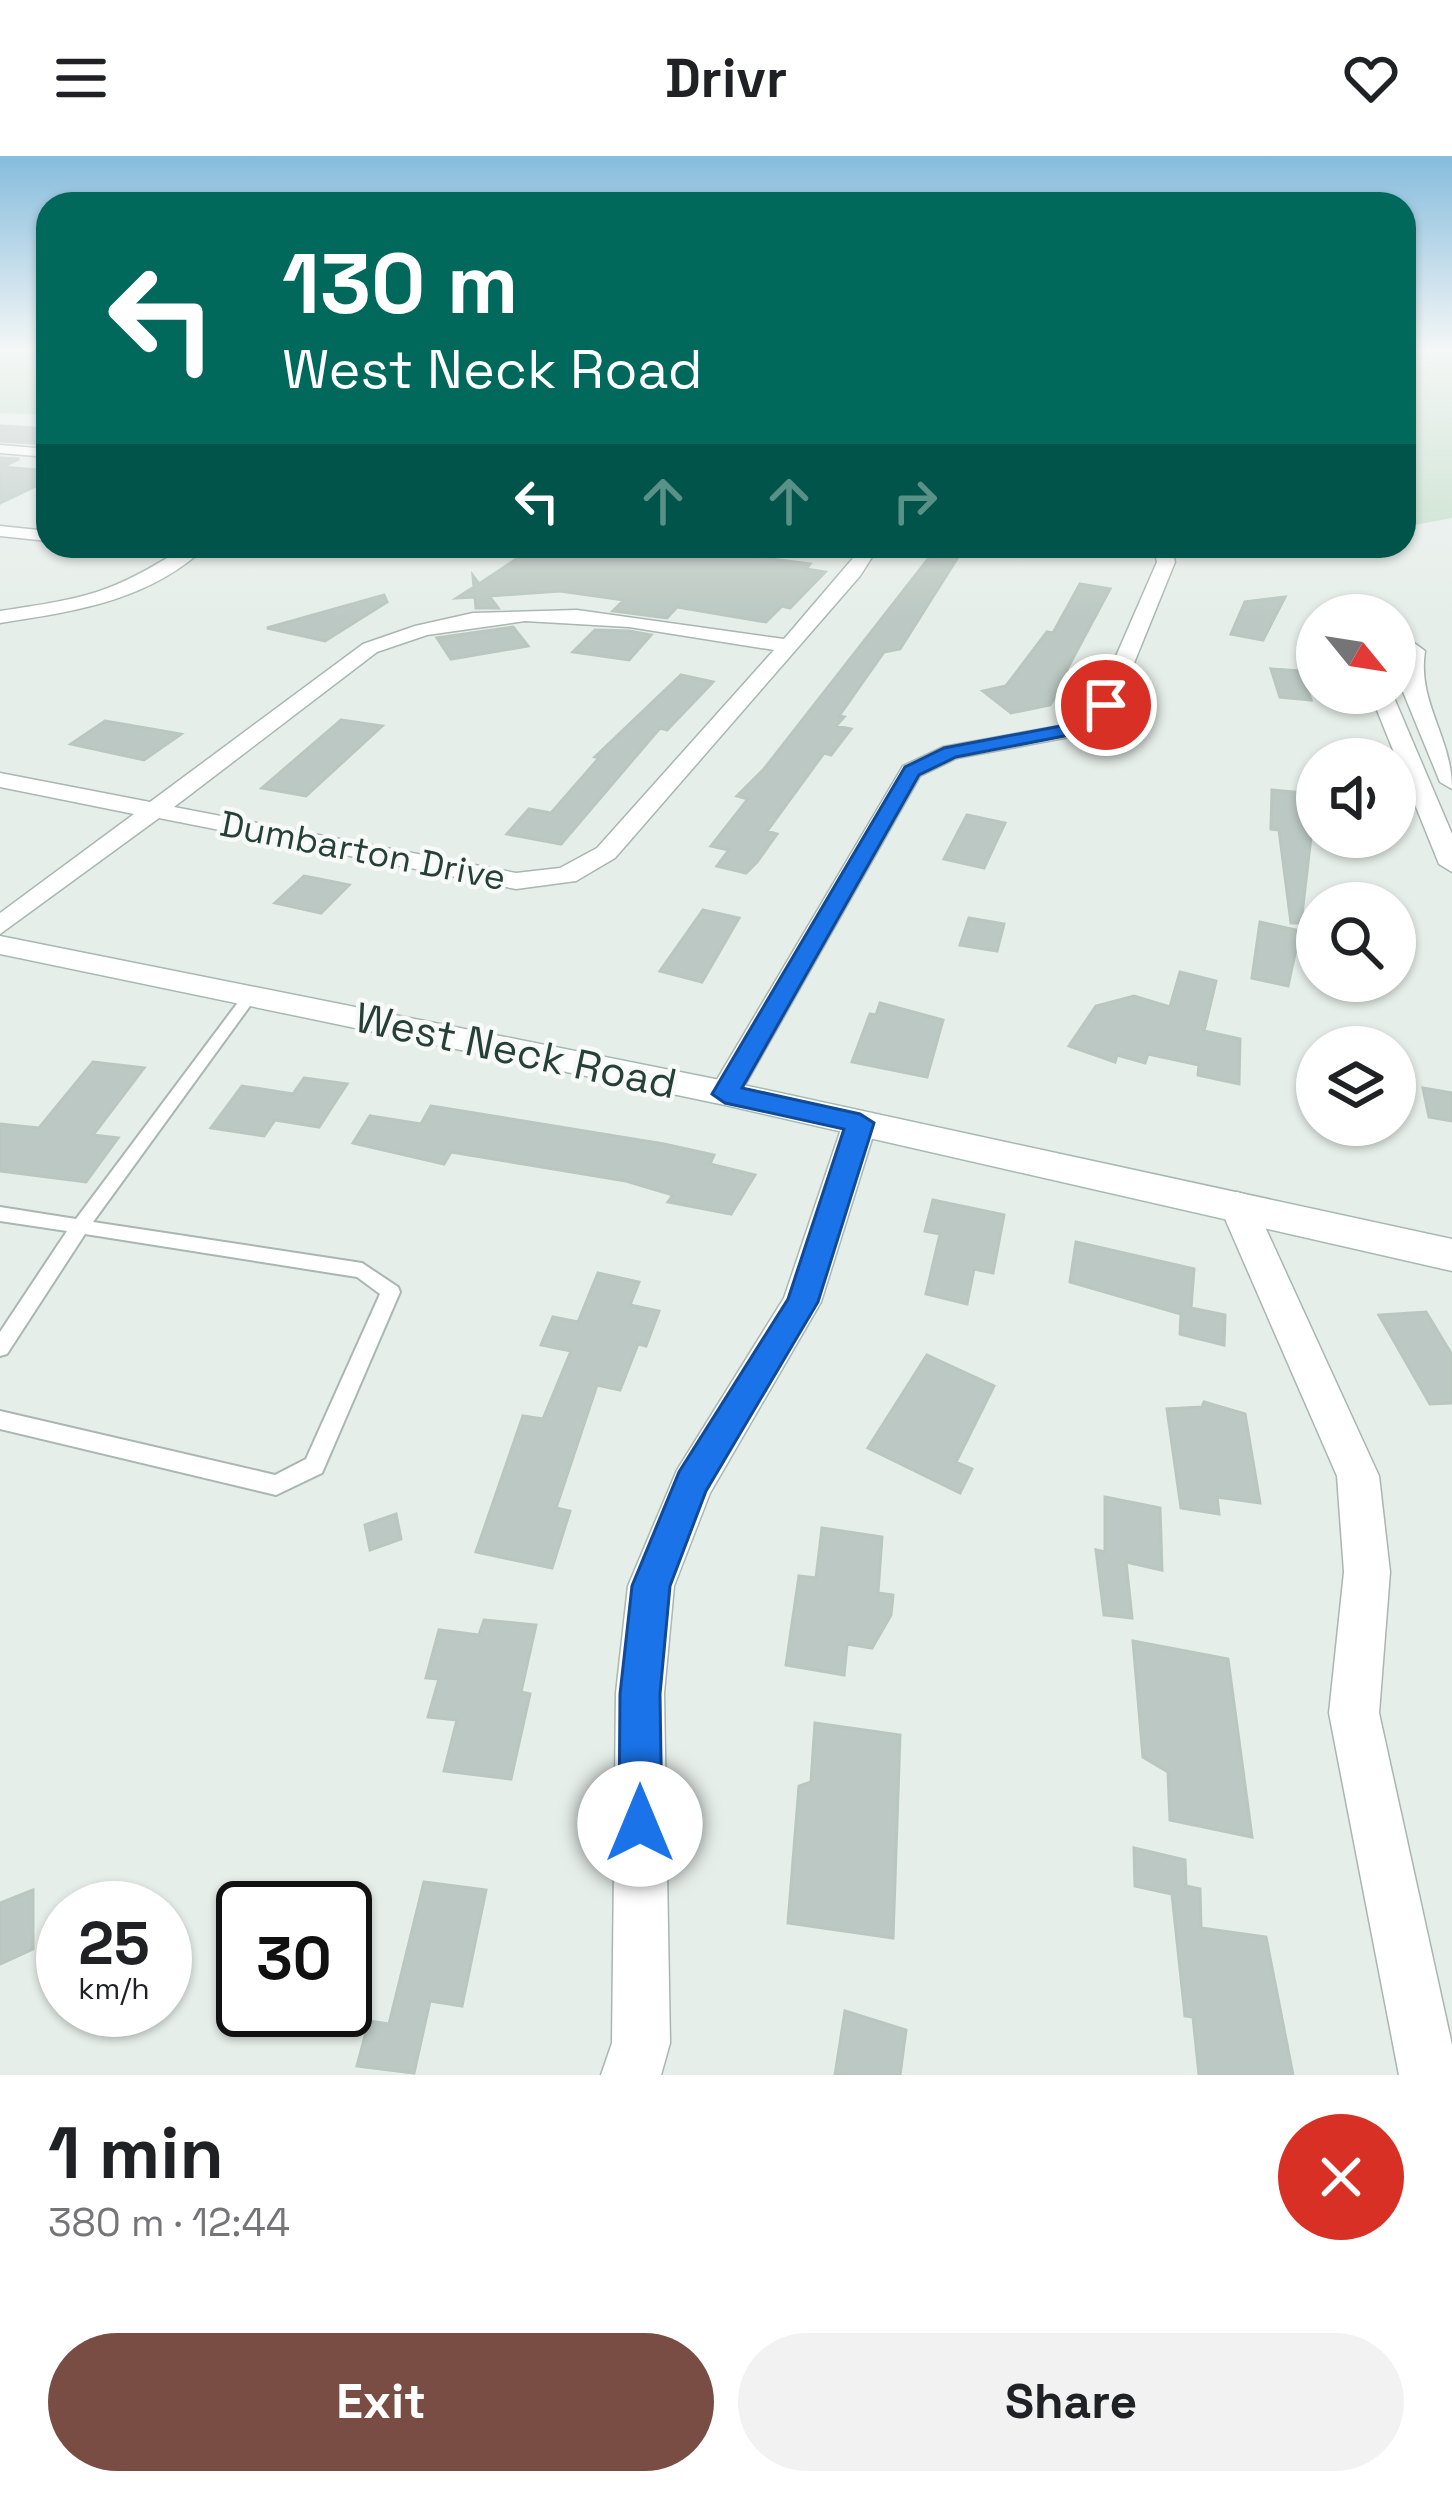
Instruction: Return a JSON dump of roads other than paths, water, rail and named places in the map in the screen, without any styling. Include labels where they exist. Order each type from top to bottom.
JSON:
[{"type":"street","points":[[0,449],[36,452]]},
{"type":"street","points":[[0,531],[36,535]]},
{"type":"street","points":[[0,617],[94,602],[132,589],[180,558]]},
{"type":"street","name":"Dumbarton Drive","points":[[0,780],[516,881],[567,875],[606,853],[860,558]]},
{"type":"street","points":[[725,1094],[911,771],[951,752],[1083,728],[1106,705],[1165,558]]},
{"type":"street","points":[[0,926],[370,648],[434,624],[507,612],[566,611],[788,646]]},
{"type":"street","points":[[1416,694],[1452,782]]},
{"type":"street","points":[[1390,714],[1452,864]]},
{"type":"street","name":"West Neck Road","points":[[0,945],[725,1094],[1452,1255]]},
{"type":"street","points":[[631,2075],[641,2043],[640,1694],[651,1586],[692,1484],[802,1302],[860,1123]]},
{"type":"street","points":[[1237,1205],[1358,1476],[1367,1572],[1354,1713],[1429,2075]]},
{"type":"lane","points":[[0,1348],[82,1225],[250,996]]},
{"type":"lane","points":[[0,1214],[362,1270],[391,1292],[314,1466],[276,1485],[0,1420]]}]
